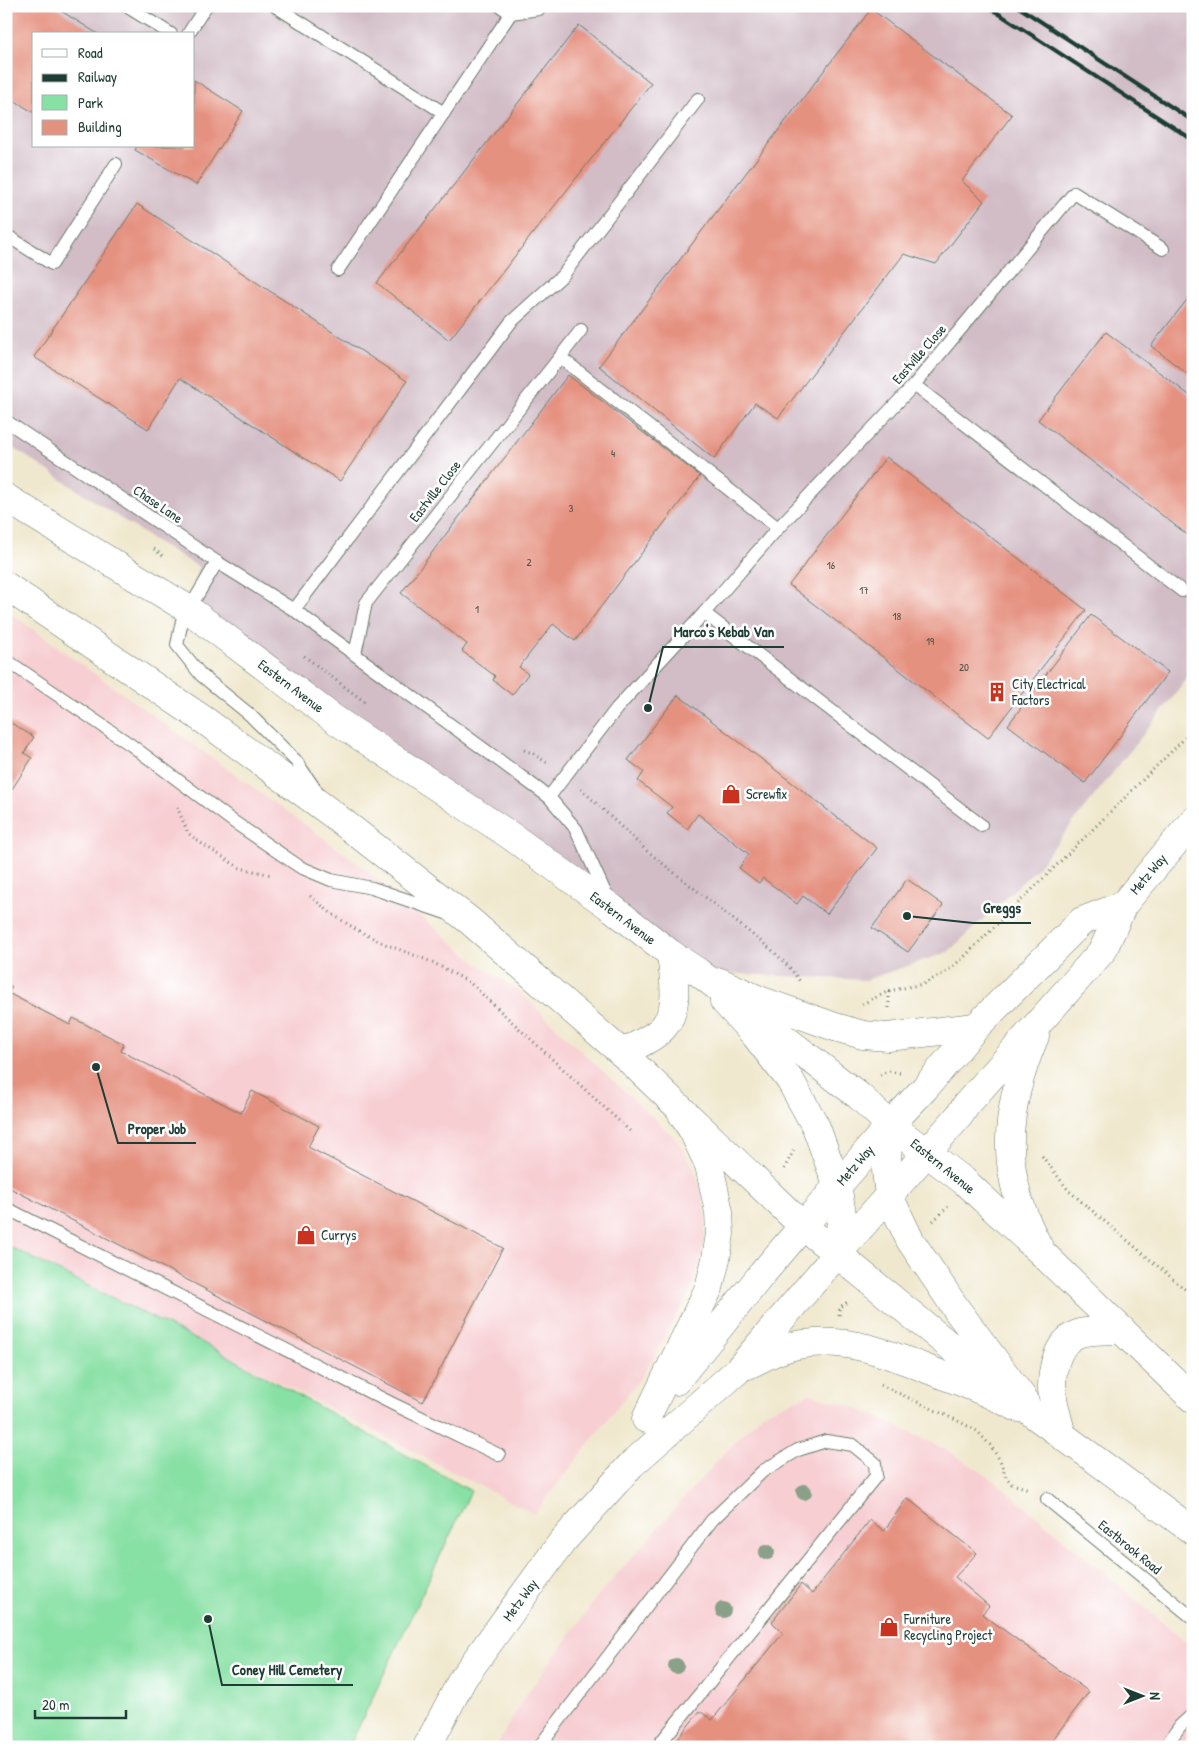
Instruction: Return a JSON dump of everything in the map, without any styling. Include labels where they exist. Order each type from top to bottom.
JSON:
[{"type":"main road","name":"Eastern Avenue","points":[[6,498],[188,609],[334,719],[508,834],[698,972],[859,1096],[890,1124],[964,1181],[1193,1398]]},
{"type":"main road","points":[[6,586],[204,720],[331,813],[470,921],[622,1053],[803,1226],[1037,1417],[1193,1531]]},
{"type":"main road","name":"Metz Way","points":[[427,1747],[469,1670],[562,1542],[631,1465],[737,1371],[837,1254],[928,1152],[967,1104],[1103,950],[1123,905],[1193,821]]},
{"type":"main road","name":"Metz Way","points":[[631,1465],[646,1419],[762,1274],[890,1124],[925,1088],[976,1027],[1082,921],[1123,905]]},
{"type":"main road","points":[[622,1053],[657,1033],[672,1016],[676,998],[671,954]]},
{"type":"main road","points":[[698,972],[759,1000],[863,1035],[888,1037],[976,1027]]},
{"type":"main road","points":[[698,972],[755,1035],[790,1080],[816,1127],[837,1185],[842,1214],[837,1254]]},
{"type":"main road","points":[[1042,1253],[1028,1228],[1019,1204],[1011,1174],[1008,1144],[1009,1125],[1022,1073],[1043,1019]]},
{"type":"main road","points":[[646,1419],[709,1288],[720,1234],[719,1212],[709,1166],[693,1131],[677,1105]]},
{"type":"main road","points":[[890,1124],[886,1170],[889,1196],[910,1240],[952,1302],[1037,1417]]},
{"type":"main road","points":[[1062,1436],[1052,1388],[1055,1361],[1065,1342],[1078,1334],[1091,1331],[1122,1330]]},
{"type":"main road","points":[[737,1371],[775,1351],[804,1344],[837,1342],[881,1351],[966,1384],[1037,1417]]},
{"type":"lane","points":[[126,6],[168,32]]},
{"type":"lane","points":[[189,32],[206,6]]},
{"type":"lane","points":[[275,6],[444,113]]},
{"type":"lane","points":[[338,270],[444,113],[506,10],[539,9],[541,6]]},
{"type":"lane","points":[[294,610],[511,322],[563,275],[698,99]]},
{"type":"lane","points":[[6,235],[52,264],[116,164]]},
{"type":"lane","name":"Eastville Close","points":[[549,797],[616,708],[704,613],[778,528],[914,384],[1074,193],[1163,249]]},
{"type":"lane","name":"Eastville Close","points":[[355,654],[366,603],[581,330]]},
{"type":"lane","points":[[560,357],[778,528]]},
{"type":"lane","points":[[914,384],[1182,591]]},
{"type":"lane","name":"Chase Lane","points":[[6,422],[217,562],[294,610],[549,797],[576,829],[612,908]]},
{"type":"lane","points":[[217,562],[182,621],[177,645],[200,675],[250,714],[296,761],[331,813]]},
{"type":"lane","points":[[704,613],[981,825]]},
{"type":"lane","points":[[6,660],[132,746],[234,822],[300,867],[331,880],[372,888],[470,921]]},
{"type":"lane","points":[[6,1208],[382,1399],[499,1455]]},
{"type":"lane","points":[[539,1747],[712,1520],[763,1472],[798,1450],[826,1442],[853,1445],[875,1463],[876,1476],[657,1747]]},
{"type":"lane","name":"Eastbrook Road","points":[[1047,1499],[1193,1618]]},
{"type":"lane","points":[[1165,1747],[1180,1726],[1193,1714]]},
{"type":"path","points":[[300,654],[368,704]]},
{"type":"path","points":[[855,1006],[889,991],[923,984],[943,974],[962,959],[1193,730]]},
{"type":"path","points":[[566,774],[647,851],[773,951],[791,969],[804,988]]},
{"type":"path","points":[[567,818],[601,808]]},
{"type":"path","points":[[1008,1144],[1028,1144],[1033,1147],[1069,1191],[1193,1296]]},
{"type":"path","points":[[876,1383],[958,1420],[977,1431],[1000,1460],[1006,1477],[1012,1484],[1041,1494],[1047,1499]]},
{"type":"shaded area","points":[[6,6],[1193,6],[1193,668],[1174,696],[1036,869],[948,952],[866,980],[698,972],[188,609],[199,567],[152,539],[6,443]]},
{"type":"shaded area","points":[[6,610],[355,861],[478,964],[520,992],[676,1139],[692,1164],[701,1190],[706,1219],[704,1246],[693,1286],[645,1372],[534,1514],[215,1349],[6,1245]]},
{"type":"shaded area","points":[[809,1394],[855,1407],[943,1448],[991,1478],[1193,1648],[1193,1747],[496,1747],[522,1701],[598,1596],[720,1458],[763,1413]]},
{"type":"green space","points":[[6,1245],[215,1349],[471,1491],[349,1747],[6,1747]]},
{"type":"building","points":[[6,6],[53,6],[95,32],[32,32],[32,112],[6,95]]},
{"type":"building","points":[[871,9],[1012,115],[962,181],[984,201],[936,264],[904,254],[778,418],[755,403],[714,459],[599,366]]},
{"type":"building","points":[[579,25],[651,83],[449,340],[377,283]]},
{"type":"building","points":[[195,81],[243,111],[196,185],[135,150],[136,148],[195,148]]},
{"type":"building","points":[[137,204],[407,381],[340,481],[180,378],[148,429],[34,357]]},
{"type":"building","points":[[1193,292],[1193,378],[1151,346]]},
{"type":"building","points":[[1106,332],[1193,398],[1193,539],[1038,420]]},
{"type":"building","points":[[568,375],[700,476],[575,641],[553,624],[519,667],[528,674],[512,695],[493,680],[495,676],[462,651],[467,644],[401,593]]},
{"type":"building","points":[[886,457],[1086,610],[988,738],[789,585]]},
{"type":"building","points":[[1091,615],[1168,672],[1085,783],[1008,725]]},
{"type":"building","name":"Screwfix","points":[[678,695],[877,848],[827,914],[803,896],[797,904],[763,878],[759,883],[739,868],[749,854],[698,814],[687,829],[667,813],[672,807],[638,781],[644,772],[628,760]]},
{"type":"building","points":[[6,720],[34,737],[24,753],[32,758],[12,789],[6,785]]},
{"type":"building","points":[[907,879],[943,905],[908,952],[872,928]]},
{"type":"building","points":[[6,984],[12,987],[8,993],[70,1025],[73,1018],[124,1044],[121,1051],[241,1113],[252,1091],[319,1126],[308,1147],[503,1248],[423,1402],[6,1186]]},
{"type":"building","name":"Furniture Recycling Project","points":[[907,1498],[977,1553],[955,1577],[989,1606],[982,1614],[1089,1692],[1047,1747],[671,1747],[700,1711],[712,1720],[783,1633],[772,1622],[801,1584],[812,1594],[870,1520],[884,1531]]},
{"type":"railway","points":[[987,6],[1193,140]]},
{"type":"railway","points":[[1017,6],[1193,121]]},
{"type":"place","name":"City Electrical Factors","points":[[997,692]]},
{"type":"place","name":"Marco's Kebab Van","points":[[648,708]]},
{"type":"place","name":"Screwfix","points":[[731,794]]},
{"type":"place","name":"Greggs","points":[[907,916]]},
{"type":"place","name":"Proper Job","points":[[96,1067]]},
{"type":"place","name":"Currys","points":[[306,1235]]},
{"type":"place","name":"Coney Hill Cemetery","points":[[208,1619]]},
{"type":"place","name":"Furniture Recycling Project","points":[[889,1627]]}]
